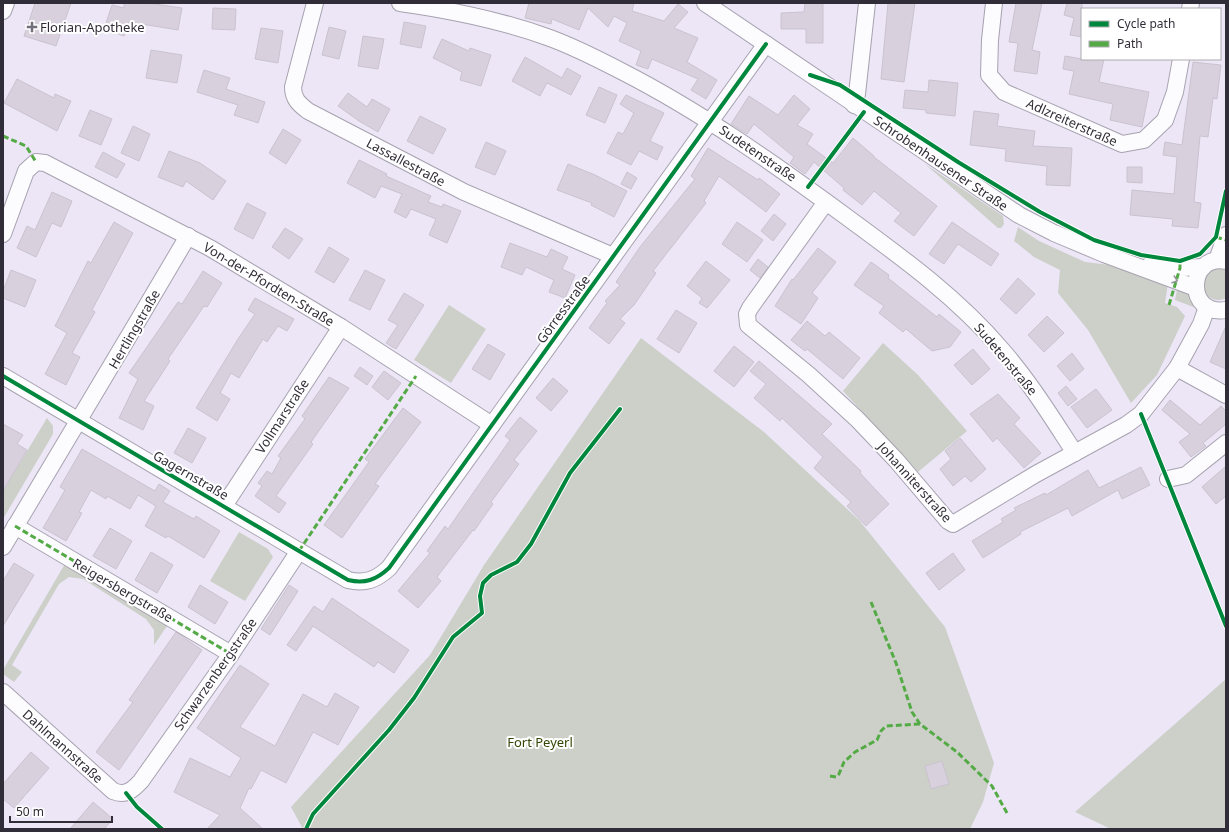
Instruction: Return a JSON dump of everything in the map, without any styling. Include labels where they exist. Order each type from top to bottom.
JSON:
[{"type":"street","points":[[3,11],[6,3]]},
{"type":"street","name":"Lassallestraße","points":[[314,3],[293,87],[294,99],[302,107],[464,192],[613,256]]},
{"type":"street","name":"Sudetenstraße","points":[[400,3],[433,7],[546,36],[583,51],[710,121],[808,187],[929,278],[979,325],[1002,350],[1033,389],[1075,452]]},
{"type":"street","name":"Schrobenhausener Straße","points":[[705,3],[1019,215],[1054,233],[1196,288]]},
{"type":"street","points":[[854,104],[857,94],[867,3]]},
{"type":"street","name":"Adlzreiterstraße","points":[[994,3],[990,40],[989,75],[1004,92],[1122,144],[1144,140],[1165,120],[1175,92],[1181,60]]},
{"type":"street","name":"Görresstraße","points":[[371,581],[389,568],[766,44]]},
{"type":"street","name":"Von-der-Pfordten-Straße","points":[[3,234],[26,171],[36,162],[45,163],[188,236],[341,326],[492,425]]},
{"type":"street","name":"Johanniterstraße","points":[[826,202],[750,308],[746,321],[751,328],[809,375],[857,419],[896,460],[948,521],[953,524],[1036,474],[1126,425],[1140,414],[1177,368],[1201,324],[1208,307]]},
{"type":"street","points":[[1226,235],[1215,263],[1197,276],[1196,288],[1198,296],[1208,307],[1226,310]]},
{"type":"street","name":"Hertlingstraße","points":[[78,422],[188,236]]},
{"type":"street","name":"Schrobenhausener Straße","points":[[1128,262],[1180,268],[1215,263]]},
{"type":"street","name":"Vollmarstraße","points":[[224,506],[341,326]]},
{"type":"street","points":[[1177,368],[1226,395]]},
{"type":"street","name":"Gagernstraße","points":[[3,376],[78,422],[224,506],[348,580],[359,583],[371,581]]},
{"type":"street","points":[[3,546],[78,422]]},
{"type":"street","points":[[1168,479],[1186,475],[1226,443]]},
{"type":"street","name":"Reigersbergstraße","points":[[15,526],[231,654]]},
{"type":"street","name":"Schwarzenbergstraße","points":[[126,793],[141,781],[231,654],[299,551]]},
{"type":"street","name":"Dahlmannstraße","points":[[3,692],[112,791],[120,794],[126,793]]},
{"type":"green space","points":[[925,164],[1003,216],[1004,224],[1001,228],[998,228]]},
{"type":"green space","points":[[1018,227],[1039,241],[1085,262],[1110,265],[1168,283],[1165,303],[1177,307],[1185,316],[1157,375],[1131,403],[1088,330],[1058,293],[1060,270],[1034,257],[1014,241]]},
{"type":"green space","points":[[1214,268],[1226,270],[1226,298],[1220,300],[1210,298],[1205,294],[1205,276]]},
{"type":"green space","points":[[1178,285],[1187,292],[1196,308],[1175,300]]},
{"type":"green space","points":[[449,305],[486,329],[451,383],[414,360]]},
{"type":"green space","name":"Fort Peyerl","points":[[641,338],[764,432],[859,520],[945,627],[994,763],[983,802],[970,829],[303,829],[291,807],[430,655],[484,565]]},
{"type":"green space","points":[[883,343],[918,375],[967,431],[918,472],[843,391]]},
{"type":"green space","points":[[47,418],[53,426],[53,434],[3,519],[3,491]]},
{"type":"green space","points":[[239,532],[268,549],[273,557],[245,601],[210,581]]},
{"type":"green space","points":[[66,562],[169,623],[154,645],[154,630],[146,619],[83,579],[69,577],[59,584],[12,665],[22,672],[14,682],[3,674],[3,670]]},
{"type":"green space","points":[[1226,679],[1226,829],[1111,829],[1075,812]]},
{"type":"building","points":[[35,3],[71,3],[56,46],[24,36]]},
{"type":"building","points":[[124,3],[148,3],[182,8],[178,30],[129,22],[124,36],[104,29],[112,5],[124,8]]},
{"type":"building","points":[[529,3],[634,3],[632,11],[664,21],[678,4],[688,12],[674,28],[698,38],[687,62],[717,80],[706,99],[691,90],[698,79],[652,59],[648,69],[636,65],[641,51],[619,41],[627,23],[614,16],[608,27],[588,8],[579,30],[552,19],[551,24],[525,18]]},
{"type":"building","points":[[805,3],[823,3],[823,43],[806,43],[806,29],[781,29],[781,13],[804,12]]},
{"type":"building","points":[[888,3],[915,3],[904,82],[881,79]]},
{"type":"building","points":[[1016,3],[1042,3],[1032,50],[1040,52],[1037,74],[1014,71],[1018,43],[1009,42]]},
{"type":"building","points":[[1067,3],[1082,3],[1081,37],[1070,35],[1074,18],[1064,15]]},
{"type":"building","points":[[213,8],[236,9],[235,30],[212,29]]},
{"type":"building","points":[[404,22],[426,26],[421,48],[400,44]]},
{"type":"building","points":[[329,27],[346,31],[339,59],[322,55]]},
{"type":"building","points":[[261,28],[283,31],[278,63],[255,59]]},
{"type":"building","points":[[363,36],[384,39],[378,69],[358,66]]},
{"type":"building","points":[[442,39],[469,51],[470,48],[491,55],[481,86],[460,80],[462,72],[433,58]]},
{"type":"building","points":[[151,50],[182,55],[177,83],[146,78]]},
{"type":"building","points":[[1065,56],[1081,60],[1104,60],[1099,82],[1149,92],[1142,127],[1110,120],[1113,104],[1069,94],[1074,71],[1063,69]]},
{"type":"building","points":[[525,57],[562,78],[567,68],[581,76],[571,95],[547,83],[540,96],[512,81]]},
{"type":"building","points":[[1193,62],[1221,65],[1217,99],[1213,98],[1208,137],[1200,136],[1194,202],[1201,203],[1198,228],[1172,226],[1173,219],[1130,215],[1132,190],[1174,194],[1177,157],[1163,155],[1165,142],[1182,145]]},
{"type":"building","points":[[204,70],[230,78],[226,89],[265,102],[258,123],[234,115],[238,105],[197,92]]},
{"type":"building","points":[[17,79],[54,98],[55,94],[71,101],[57,131],[4,103]]},
{"type":"building","points":[[929,80],[958,83],[955,116],[926,113],[926,110],[903,108],[905,90],[928,92]]},
{"type":"building","points":[[599,87],[617,95],[605,123],[586,115]]},
{"type":"building","points":[[348,93],[367,107],[372,99],[390,109],[378,132],[338,106]]},
{"type":"building","points":[[626,95],[664,113],[650,141],[663,147],[657,160],[639,151],[631,165],[607,153],[618,132],[623,134],[634,113],[620,104]]},
{"type":"building","points":[[794,95],[810,109],[797,125],[813,134],[807,144],[833,163],[853,138],[874,157],[937,206],[914,236],[894,221],[901,213],[874,191],[862,205],[843,190],[844,188],[814,162],[805,174],[790,163],[794,157],[754,124],[747,134],[731,124],[749,96],[778,115]]},
{"type":"building","points":[[90,110],[112,119],[101,145],[79,136]]},
{"type":"building","points":[[974,111],[999,114],[997,126],[1035,131],[1033,146],[1072,148],[1070,186],[1046,185],[1047,166],[1005,161],[1006,149],[970,145]]},
{"type":"building","points":[[420,116],[446,129],[433,154],[407,141]]},
{"type":"building","points":[[133,126],[150,134],[139,161],[121,153]]},
{"type":"building","points":[[283,129],[301,140],[286,164],[269,153]]},
{"type":"building","points":[[486,142],[506,151],[495,175],[475,167]]},
{"type":"building","points":[[708,148],[758,180],[759,178],[780,194],[766,212],[719,176],[704,201],[706,203],[653,271],[656,273],[634,305],[620,319],[625,323],[609,344],[589,328],[607,303],[605,301],[620,285],[616,282],[640,247],[695,179],[691,176]]},
{"type":"building","points":[[169,151],[200,163],[226,181],[213,200],[186,181],[183,187],[158,177]]},
{"type":"building","points":[[103,152],[125,164],[117,178],[95,167]]},
{"type":"building","points":[[359,160],[387,174],[386,176],[431,196],[428,202],[442,207],[443,204],[461,211],[447,243],[429,235],[436,219],[411,209],[406,218],[394,212],[402,194],[381,186],[375,198],[347,183]]},
{"type":"building","points":[[568,164],[595,175],[627,191],[614,217],[591,205],[592,203],[557,190]]},
{"type":"building","points":[[1127,167],[1142,167],[1142,183],[1127,182]]},
{"type":"building","points":[[627,172],[637,178],[631,189],[621,184]]},
{"type":"building","points":[[52,192],[72,201],[61,227],[52,223],[36,257],[17,248],[27,226],[35,230]]},
{"type":"building","points":[[247,203],[266,213],[253,239],[234,229]]},
{"type":"building","points":[[774,214],[786,224],[773,241],[761,231]]},
{"type":"building","points":[[114,222],[133,233],[92,310],[95,312],[72,353],[80,357],[66,385],[45,374],[67,333],[55,326],[88,261],[91,263]]},
{"type":"building","points":[[737,222],[763,240],[747,262],[722,244]]},
{"type":"building","points":[[952,222],[999,254],[991,266],[958,244],[944,264],[929,254]]},
{"type":"building","points":[[285,228],[303,239],[289,259],[272,247]]},
{"type":"building","points":[[510,243],[547,257],[551,249],[568,257],[562,269],[575,275],[565,298],[549,292],[554,280],[526,267],[522,275],[501,267]]},
{"type":"building","points":[[329,247],[349,259],[334,283],[315,272]]},
{"type":"building","points":[[818,248],[836,262],[812,293],[818,298],[801,324],[775,306],[792,279],[793,280]]},
{"type":"building","points":[[758,259],[768,267],[760,278],[750,270]]},
{"type":"building","points":[[706,261],[730,280],[707,308],[699,303],[702,298],[687,286]]},
{"type":"building","points":[[871,262],[889,275],[888,278],[937,317],[939,314],[961,332],[950,347],[932,351],[906,329],[903,332],[879,313],[884,306],[854,285]]},
{"type":"building","points":[[11,270],[36,280],[25,307],[3,298],[3,291]]},
{"type":"building","points":[[365,270],[385,280],[370,310],[349,300]]},
{"type":"building","points":[[203,271],[222,283],[207,307],[204,306],[168,359],[170,361],[144,401],[154,406],[143,430],[119,418],[138,379],[129,373],[178,302],[182,304]]},
{"type":"building","points":[[1018,278],[1035,294],[1016,314],[1000,299]]},
{"type":"building","points":[[404,293],[424,305],[396,349],[386,343],[398,325],[388,320]]},
{"type":"building","points":[[255,298],[294,319],[287,331],[278,326],[267,342],[263,339],[239,378],[231,373],[220,393],[230,399],[217,421],[196,408],[255,314],[248,310]]},
{"type":"building","points":[[676,310],[697,323],[679,353],[657,339]]},
{"type":"building","points":[[1047,316],[1064,333],[1044,352],[1028,335]]},
{"type":"building","points":[[807,321],[825,336],[829,332],[860,358],[843,379],[807,349],[805,351],[791,340]]},
{"type":"building","points":[[1226,326],[1226,369],[1210,362]]},
{"type":"building","points":[[488,344],[505,354],[490,380],[472,369]]},
{"type":"building","points":[[734,346],[754,362],[734,387],[714,371]]},
{"type":"building","points":[[973,349],[990,369],[972,385],[954,365]]},
{"type":"building","points":[[1072,353],[1084,369],[1070,381],[1057,366]]},
{"type":"building","points":[[759,361],[832,424],[822,434],[861,471],[860,473],[889,504],[866,526],[847,506],[851,502],[814,468],[823,457],[782,418],[780,421],[754,398],[766,384],[750,371]]},
{"type":"building","points":[[360,367],[373,376],[367,385],[354,376]]},
{"type":"building","points":[[384,371],[401,383],[388,400],[372,387]]},
{"type":"building","points":[[329,377],[349,388],[311,442],[313,444],[276,496],[286,503],[279,513],[255,496],[262,486],[258,483],[267,471],[272,474],[281,458],[278,456],[305,419],[302,416]]},
{"type":"building","points":[[553,378],[568,391],[551,411],[536,398]]},
{"type":"building","points":[[1066,386],[1077,399],[1068,406],[1058,393]]},
{"type":"building","points":[[1096,389],[1112,410],[1087,428],[1071,407]]},
{"type":"building","points":[[998,394],[1020,418],[1014,424],[1041,453],[1024,468],[997,438],[993,442],[970,414]]},
{"type":"building","points":[[1170,400],[1200,425],[1221,406],[1226,411],[1226,424],[1203,443],[1206,446],[1191,457],[1179,442],[1190,434],[1162,410]]},
{"type":"building","points":[[403,408],[421,422],[375,484],[379,486],[342,538],[324,525],[369,462],[365,459]]},
{"type":"building","points":[[520,417],[537,431],[514,460],[519,464],[491,502],[493,504],[474,531],[473,530],[437,577],[441,581],[418,608],[398,591],[430,553],[427,551],[445,526],[448,529],[510,440],[505,436]]},
{"type":"building","points":[[3,424],[23,435],[17,444],[27,450],[3,491]]},
{"type":"building","points":[[188,428],[206,438],[192,463],[174,453]]},
{"type":"building","points":[[960,438],[986,469],[971,482],[965,476],[953,486],[940,469],[951,459],[945,451]]},
{"type":"building","points":[[82,449],[155,491],[159,484],[170,491],[163,502],[194,519],[196,516],[220,531],[204,558],[168,536],[166,538],[145,526],[156,506],[138,495],[130,509],[107,496],[106,499],[91,490],[79,512],[82,513],[66,541],[43,528],[65,490],[60,487]]},
{"type":"building","points":[[1226,466],[1226,496],[1216,504],[1202,487]]},
{"type":"building","points":[[1141,467],[1150,485],[1122,499],[1118,490],[1072,516],[1068,508],[1020,532],[1021,534],[983,558],[972,541],[1003,522],[1001,519],[1016,510],[1014,508],[1045,493],[1046,495],[1088,470],[1099,488]]},
{"type":"building","points":[[110,528],[132,541],[116,569],[93,556]]},
{"type":"building","points":[[151,552],[173,565],[157,593],[135,580]]},
{"type":"building","points":[[953,553],[965,570],[939,590],[926,573]]},
{"type":"building","points":[[14,563],[34,575],[3,626],[3,581]]},
{"type":"building","points":[[200,585],[228,602],[215,624],[188,607]]},
{"type":"building","points":[[289,585],[298,591],[270,635],[261,629]]},
{"type":"building","points":[[332,598],[409,650],[394,673],[378,662],[374,667],[313,626],[296,651],[287,645],[314,606],[323,612]]},
{"type":"building","points":[[176,632],[202,650],[119,770],[96,752],[133,702],[129,700]]},
{"type":"building","points":[[240,665],[269,684],[240,727],[275,746],[303,694],[327,707],[335,693],[359,707],[338,745],[313,732],[286,783],[261,770],[251,789],[249,788],[240,808],[263,829],[207,829],[220,815],[174,792],[190,758],[230,777],[241,758],[197,728]]},
{"type":"building","points":[[31,752],[49,768],[14,808],[3,799],[3,784]]},
{"type":"building","points":[[942,761],[949,784],[931,789],[925,766]]},
{"type":"building","points":[[93,802],[113,819],[104,829],[70,829]]},
{"type":"marked path","points":[[3,136],[26,146],[36,162]]},
{"type":"marked path","points":[[1216,237],[1226,240]]},
{"type":"marked path","points":[[1169,305],[1180,268],[1180,261]]},
{"type":"marked path","points":[[299,551],[416,376]]},
{"type":"marked path","points":[[15,526],[231,654]]},
{"type":"marked path","points":[[871,602],[896,663],[912,712],[920,724],[957,752],[992,786],[1007,813]]},
{"type":"marked path","points":[[830,776],[836,777],[839,774],[844,762],[855,752],[877,740],[881,731],[886,726],[920,724]]},
{"type":"cycle path","points":[[3,376],[348,580],[360,582],[380,576],[389,568],[766,44]]},
{"type":"cycle path","points":[[810,75],[840,85],[958,162],[1040,212],[1094,240],[1141,255],[1180,261],[1200,254],[1216,237],[1226,191]]},
{"type":"cycle path","points":[[808,187],[864,112]]},
{"type":"cycle path","points":[[306,829],[313,814],[389,730],[414,698],[453,637],[482,613],[480,596],[483,583],[491,575],[517,562],[531,544],[570,473],[620,409]]},
{"type":"cycle path","points":[[1141,414],[1226,626]]},
{"type":"cycle path","points":[[126,793],[137,807],[162,829]]},
{"type":"place","name":"Florian-Apotheke","points":[[32,27]]}]
